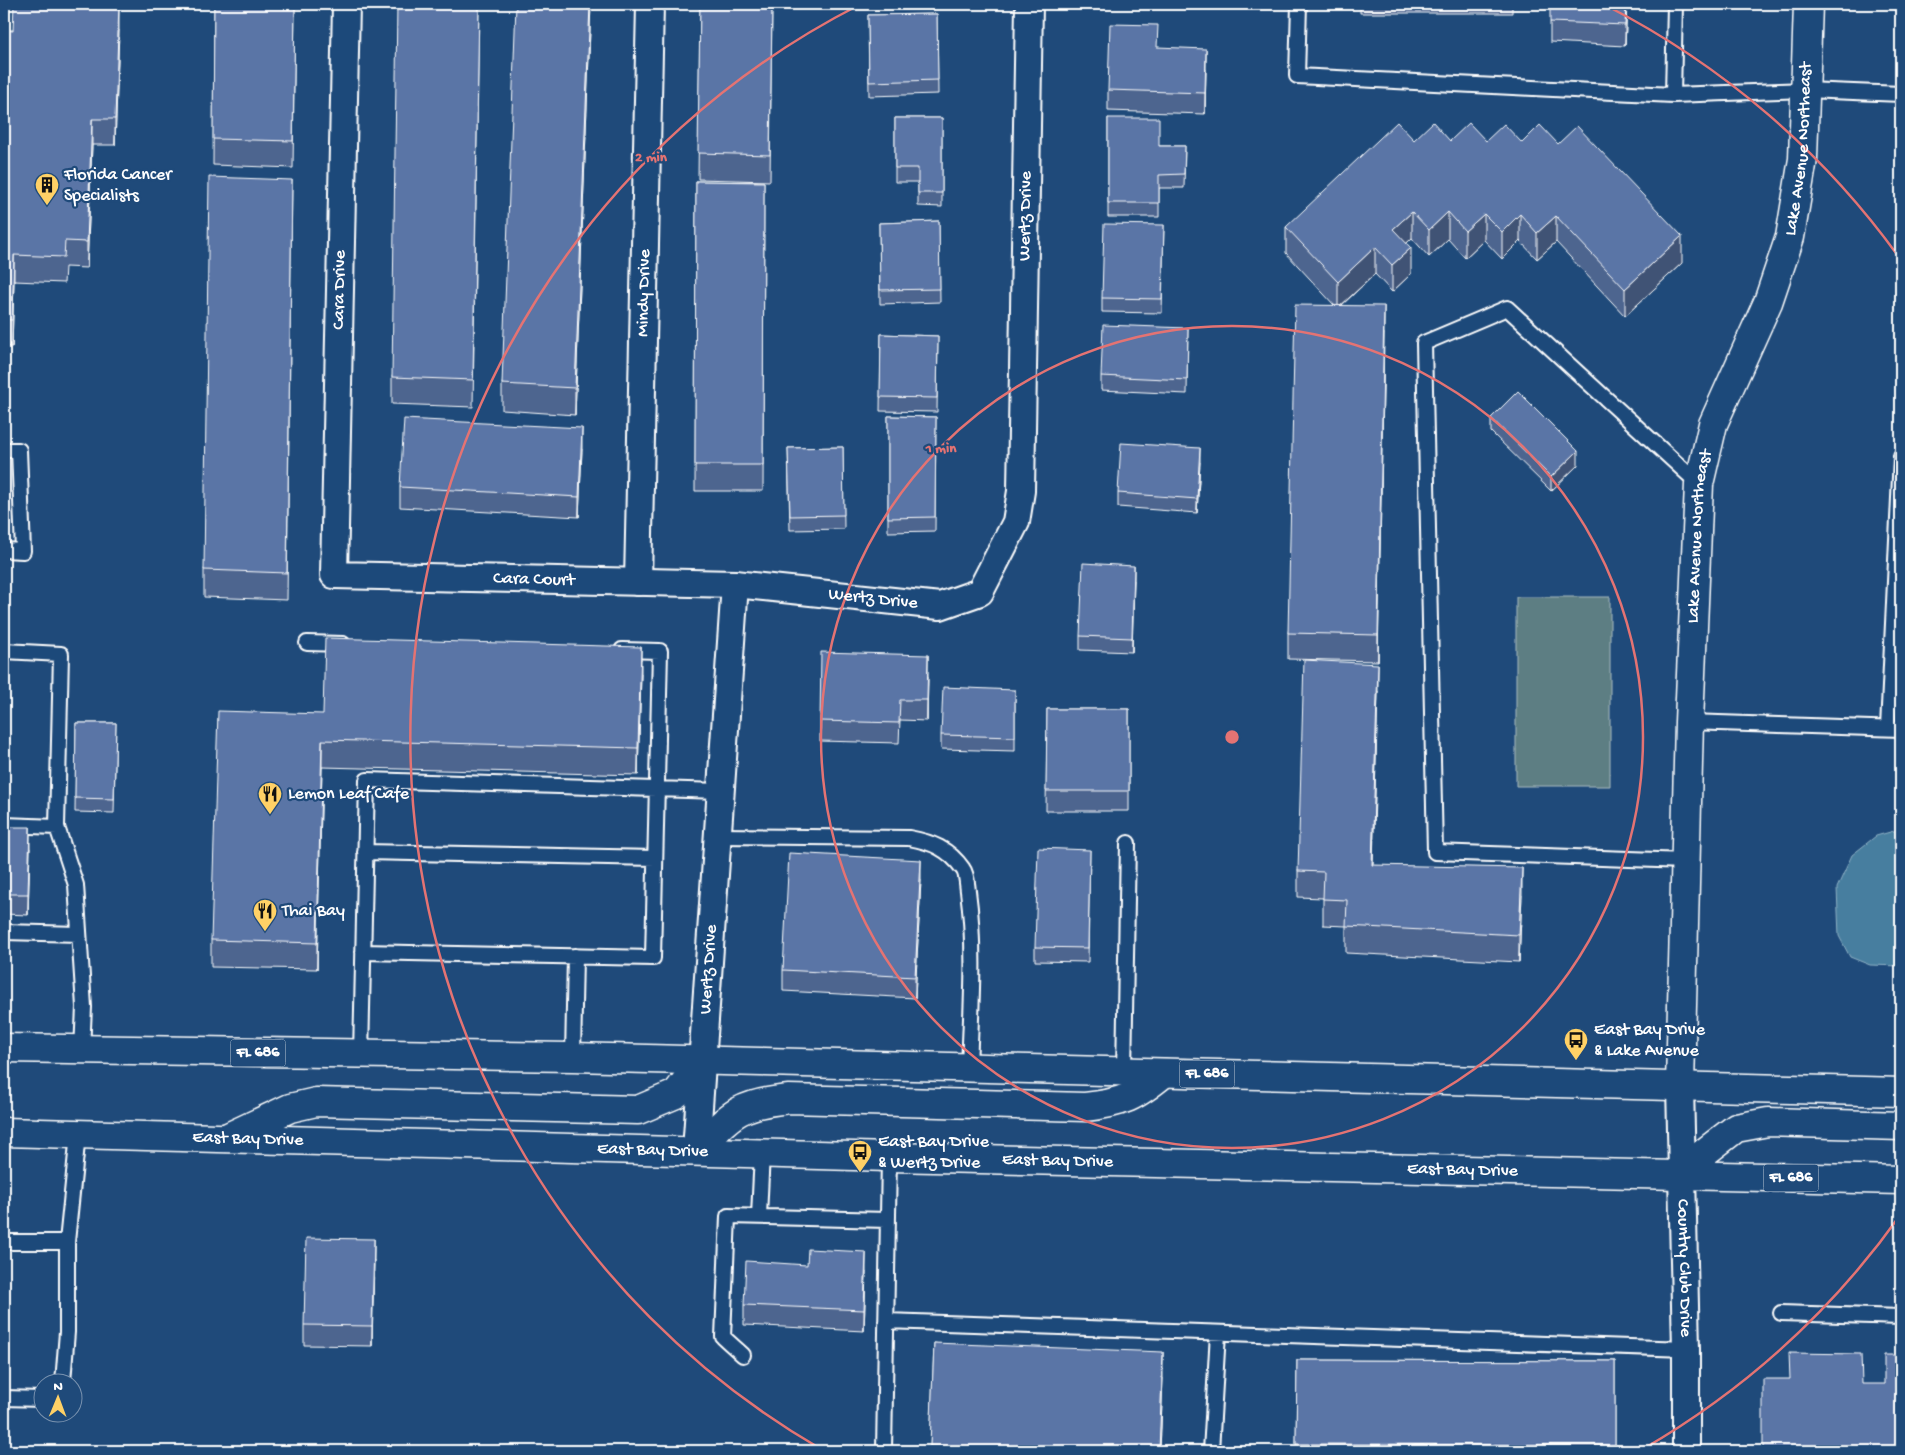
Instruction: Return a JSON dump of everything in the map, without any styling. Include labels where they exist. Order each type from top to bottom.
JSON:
[{"type":"main road","name":"Lake Avenue Northeast","points":[[1680,1086],[1689,722],[1699,484],[1713,424],[1768,302],[1790,237],[1803,159],[1808,4]]},
{"type":"main road","name":"FL 686","points":[[4,1048],[573,1057],[1901,1092]]},
{"type":"main road","points":[[226,1138],[283,1111],[316,1102],[638,1110],[676,1094],[702,1061]]},
{"type":"main road","points":[[696,1150],[726,1119],[741,1108],[764,1101],[789,1099],[1085,1107],[1110,1104],[1133,1097],[1164,1073]]},
{"type":"main road","points":[[1681,1175],[1736,1128],[1768,1122],[1901,1126]]},
{"type":"main road","name":"East Bay Drive","points":[[4,1132],[696,1150],[889,1157],[1901,1180]]},
{"type":"street","name":"Cara Drive","points":[[334,576],[346,4]]},
{"type":"street","name":"Mindy Drive","points":[[638,582],[650,4]]},
{"type":"street","name":"Wertz Drive","points":[[696,1150],[735,584],[940,606],[980,592],[1016,522],[1021,491],[1030,4]]},
{"type":"street","name":"Cara Court","points":[[334,576],[735,584]]},
{"type":"street","name":"Country Club Drive","points":[[1680,1086],[1686,1349],[1686,1451]]},
{"type":"lane","points":[[1299,4],[1297,76],[1673,95],[1806,90],[1901,94]]},
{"type":"lane","points":[[1673,95],[1675,4]]},
{"type":"lane","points":[[1685,862],[1435,852],[1424,343],[1507,308],[1699,484]]},
{"type":"lane","points":[[4,450],[20,450],[23,551],[4,550]]},
{"type":"lane","points":[[1689,722],[1895,729],[1901,456]]},
{"type":"lane","points":[[307,643],[356,644]]},
{"type":"lane","points":[[363,952],[653,958],[660,651],[611,650]]},
{"type":"lane","points":[[4,651],[61,654],[57,827],[76,885],[84,1007],[82,1050]]},
{"type":"lane","points":[[361,1055],[367,780],[720,790]]},
{"type":"lane","points":[[4,825],[57,827]]},
{"type":"lane","points":[[717,836],[909,838],[927,841],[947,850],[964,870],[970,906],[973,945],[969,1068]]},
{"type":"lane","points":[[1124,1072],[1128,843]]},
{"type":"lane","points":[[366,852],[655,858]]},
{"type":"lane","points":[[4,932],[79,934]]},
{"type":"lane","points":[[573,1057],[574,956]]},
{"type":"lane","points":[[64,1372],[67,1332],[67,1242],[78,1134]]},
{"type":"lane","points":[[759,1216],[762,1153]]},
{"type":"lane","points":[[884,1451],[889,1157]]},
{"type":"lane","points":[[742,1355],[723,1337],[728,1216],[888,1220]]},
{"type":"lane","points":[[4,1242],[67,1242]]},
{"type":"lane","points":[[1780,1313],[1901,1316]]},
{"type":"lane","points":[[886,1321],[1686,1349]]},
{"type":"lane","points":[[1211,1451],[1218,1333]]},
{"type":"lane","points":[[4,1398],[32,1399]]},
{"type":"green space","points":[[1516,597],[1610,597],[1610,786],[1516,786]]},
{"type":"water","points":[[1901,829],[1901,966],[1870,965],[1850,957],[1839,936],[1837,888],[1852,855],[1876,836]]},
{"type":"building","name":"Florida Cancer Specialists","points":[[14,4],[119,4],[115,119],[92,119],[87,242],[65,241],[64,257],[14,255],[12,320],[4,320],[4,30],[13,31]]},
{"type":"building","points":[[214,4],[295,4],[293,141],[213,139]]},
{"type":"building","points":[[397,4],[479,4],[473,380],[392,377]]},
{"type":"building","points":[[516,4],[590,4],[575,388],[502,384]]},
{"type":"building","points":[[700,4],[772,4],[770,155],[698,153]]},
{"type":"building","points":[[1550,4],[1626,4],[1625,25],[1550,22]]},
{"type":"building","points":[[937,14],[938,80],[869,82],[868,15]]},
{"type":"building","points":[[1110,24],[1158,25],[1157,47],[1206,49],[1205,93],[1108,90]]},
{"type":"building","points":[[895,118],[942,118],[942,193],[918,193],[918,168],[895,168]]},
{"type":"building","points":[[1108,118],[1159,118],[1159,146],[1185,146],[1184,174],[1159,175],[1159,203],[1108,203]]},
{"type":"building","points":[[1397,122],[1414,140],[1433,122],[1450,141],[1469,123],[1486,141],[1504,124],[1522,143],[1540,125],[1558,144],[1577,126],[1682,236],[1625,289],[1556,216],[1537,233],[1520,214],[1502,232],[1484,214],[1465,231],[1448,212],[1429,230],[1412,212],[1393,229],[1411,248],[1392,265],[1375,247],[1338,282],[1286,227]]},
{"type":"building","points":[[209,177],[292,180],[287,573],[204,570]]},
{"type":"building","points":[[696,181],[764,182],[763,465],[695,465]]},
{"type":"building","points":[[939,221],[940,289],[880,290],[879,223]]},
{"type":"building","points":[[1104,224],[1164,225],[1162,299],[1102,298]]},
{"type":"building","points":[[1295,305],[1384,306],[1378,635],[1288,633]]},
{"type":"building","points":[[1103,325],[1188,328],[1187,380],[1101,376]]},
{"type":"building","points":[[881,334],[938,336],[937,398],[880,397]]},
{"type":"building","points":[[1518,391],[1578,451],[1551,477],[1491,418]]},
{"type":"building","points":[[888,416],[936,417],[935,517],[888,518]]},
{"type":"building","points":[[404,419],[582,428],[579,497],[400,487]]},
{"type":"building","points":[[1121,443],[1200,448],[1197,499],[1118,493]]},
{"type":"building","points":[[843,447],[844,515],[790,516],[788,448]]},
{"type":"building","points":[[1083,563],[1134,566],[1132,638],[1080,636]]},
{"type":"building","points":[[325,638],[641,647],[638,748],[322,740],[317,943],[211,940],[218,711],[323,714]]},
{"type":"building","points":[[821,652],[928,655],[927,700],[900,700],[899,723],[820,721]]},
{"type":"building","points":[[1304,660],[1378,664],[1372,865],[1522,868],[1519,935],[1346,926],[1347,900],[1323,899],[1324,872],[1298,871]]},
{"type":"building","points":[[943,687],[1015,690],[1015,737],[941,735]]},
{"type":"building","points":[[1047,709],[1129,709],[1129,791],[1046,791]]},
{"type":"building","points":[[76,723],[116,723],[114,799],[75,798]]},
{"type":"building","points":[[4,827],[30,827],[28,894],[4,894]]},
{"type":"building","points":[[1038,848],[1090,850],[1088,948],[1035,947]]},
{"type":"building","points":[[789,853],[921,860],[915,977],[783,970]]},
{"type":"building","points":[[306,1238],[374,1239],[372,1326],[304,1325]]},
{"type":"building","points":[[808,1249],[866,1252],[864,1310],[744,1305],[746,1261],[807,1265]]},
{"type":"building","points":[[934,1343],[1163,1352],[1159,1451],[1078,1451],[930,1446]]},
{"type":"building","points":[[1789,1353],[1861,1354],[1862,1384],[1884,1384],[1884,1355],[1901,1355],[1901,1451],[1763,1451],[1763,1379],[1790,1379]]},
{"type":"building","points":[[1297,1360],[1615,1361],[1615,1445],[1296,1444]]},
{"type":"building","points":[[4,1448],[37,1448],[37,1451],[4,1451]]},
{"type":"place","name":"Florida Cancer Specialists","points":[[47,206]]},
{"type":"place","name":"Lemon Leaf Cafe","points":[[270,815]]},
{"type":"place","name":"Thai Bay","points":[[265,932]]},
{"type":"place","name":"East Bay Drive & Lake Avenue","points":[[1576,1061]]},
{"type":"place","name":"East Bay Drive & Wertz Drive","points":[[860,1173]]}]
